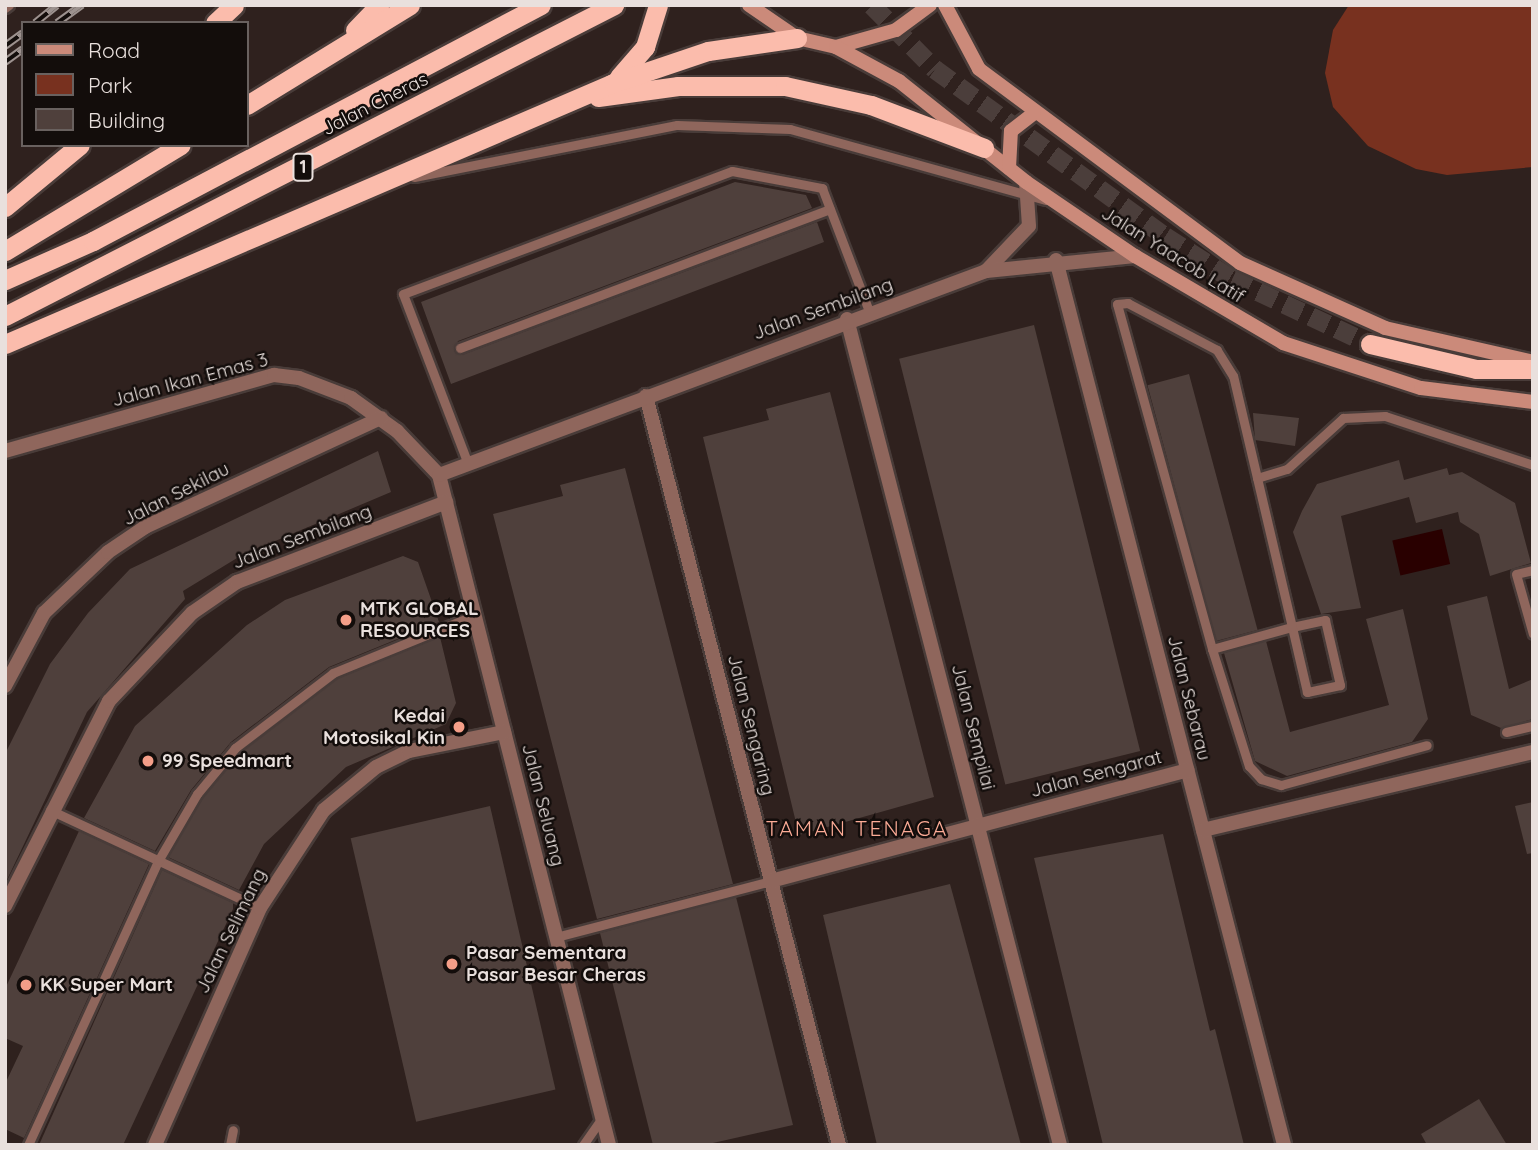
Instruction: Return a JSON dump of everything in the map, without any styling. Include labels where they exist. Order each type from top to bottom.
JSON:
[{"type":"highway","points":[[217,21],[234,5]]},
{"type":"highway","points":[[332,53],[379,5]]},
{"type":"highway","points":[[248,104],[410,5]]},
{"type":"highway","name":"Jalan Cheras","points":[[5,280],[93,241],[541,5]]},
{"type":"highway","points":[[613,83],[645,47],[658,5]]},
{"type":"highway","name":"Jalan Cheras","points":[[5,316],[607,9]]},
{"type":"highway","points":[[5,344],[613,83],[708,51],[797,38]]},
{"type":"highway","points":[[565,102],[678,86],[785,86],[872,105],[984,148]]},
{"type":"highway","points":[[5,206],[78,147]]},
{"type":"highway","points":[[5,251],[178,147]]},
{"type":"highway","points":[[1370,344],[1476,369],[1533,369]]},
{"type":"main road","points":[[749,5],[797,38],[836,47],[896,30],[930,5]]},
{"type":"main road","name":"Jalan Yaacob Latif","points":[[945,5],[974,62],[1034,113],[1240,263],[1321,304],[1409,335],[1533,362]]},
{"type":"main road","name":"Jalan Yaacob Latif","points":[[836,47],[899,80],[1027,182],[1135,256],[1283,343],[1356,371],[1421,388],[1533,402]]},
{"type":"main road","points":[[1009,168],[1005,145],[1011,131],[1034,113]]},
{"type":"street","points":[[1027,182],[1032,197]]},
{"type":"street","name":"Jalan Sembilang","points":[[986,271],[1029,226],[1032,197]]},
{"type":"street","name":"Jalan Sembilang","points":[[439,475],[847,319],[986,271],[1056,260],[1135,256]]},
{"type":"street","name":"Jalan Sebarau","points":[[1056,260],[1284,1145]]},
{"type":"street","name":"Jalan Sempilai","points":[[847,319],[1060,1145]]},
{"type":"street","name":"Jalan Ikan Emas 3","points":[[5,451],[274,375],[320,384],[381,418],[439,475]]},
{"type":"street","name":"Jalan Sengaring","points":[[646,396],[839,1145]]},
{"type":"street","name":"Jalan Sekilau","points":[[5,686],[44,613],[108,552],[145,527],[381,418]]},
{"type":"street","name":"Jalan Seluang","points":[[439,475],[609,1145]]},
{"type":"street","name":"Jalan Sembilang","points":[[5,906],[50,810],[109,701],[192,613],[237,582],[446,502]]},
{"type":"street","name":"Jalan Selimang","points":[[155,1145],[260,908],[301,841],[358,780],[409,751],[504,732]]},
{"type":"street","points":[[1203,830],[1533,752]]},
{"type":"street","name":"Jalan Sengarat","points":[[771,881],[1187,770]]},
{"type":"lane","points":[[389,181],[677,125],[790,129],[1032,197],[1055,201]]},
{"type":"lane","points":[[468,464],[403,294],[732,172],[822,188],[869,311]]},
{"type":"lane","points":[[460,348],[830,209]]},
{"type":"lane","points":[[1212,649],[1292,628],[1325,620],[1340,685],[1307,692],[1292,628],[1257,478],[1233,376],[1217,350],[1128,303],[1117,304],[1212,649],[1249,766],[1261,779],[1281,785],[1427,745]]},
{"type":"lane","points":[[1257,478],[1287,469],[1343,418],[1385,416],[1533,465]]},
{"type":"lane","points":[[1533,570],[1516,574],[1533,634]]},
{"type":"lane","points":[[28,1145],[159,861],[197,793],[235,748],[282,706],[333,673],[475,615]]},
{"type":"lane","points":[[1506,732],[1533,726]]},
{"type":"lane","points":[[50,810],[260,908]]},
{"type":"lane","points":[[556,937],[771,881]]},
{"type":"lane","points":[[583,1145],[602,1118]]},
{"type":"lane","points":[[230,1145],[233,1130]]},
{"type":"green space","points":[[1349,5],[1533,5],[1533,167],[1447,175],[1416,169],[1368,146],[1333,107],[1325,73],[1333,30]]},
{"type":"shaded area","points":[[1442,529],[1450,564],[1400,576],[1392,540]]},
{"type":"building","points":[[735,182],[806,195],[812,208],[458,341],[454,351],[462,355],[817,222],[824,242],[451,384],[421,302]]},
{"type":"building","points":[[1034,325],[1140,751],[1005,785],[899,359]]},
{"type":"building","points":[[1189,374],[1258,630],[1216,641],[1147,385]]},
{"type":"building","points":[[830,392],[934,797],[799,835],[703,437],[769,420],[766,409]]},
{"type":"building","points":[[1253,413],[1299,418],[1295,446],[1255,440]]},
{"type":"building","points":[[378,451],[391,492],[242,555],[183,591],[185,599],[87,712],[5,884],[5,754],[50,664],[88,613],[130,569]]},
{"type":"building","points":[[1399,460],[1404,480],[1447,468],[1449,475],[1462,472],[1515,503],[1531,563],[1490,576],[1479,534],[1460,522],[1458,512],[1416,523],[1409,497],[1341,516],[1361,608],[1321,614],[1293,532],[1302,511],[1317,484]]},
{"type":"building","points":[[625,468],[733,884],[597,919],[493,514],[563,496],[560,485]]},
{"type":"building","points":[[403,556],[418,562],[439,622],[329,667],[231,742],[191,790],[155,851],[84,818],[135,726],[247,625],[285,600]]},
{"type":"building","points":[[1487,596],[1509,689],[1533,679],[1533,719],[1501,728],[1471,715],[1447,606]]},
{"type":"building","points":[[1403,609],[1428,719],[1412,742],[1287,776],[1255,761],[1224,653],[1266,641],[1290,732],[1389,705],[1366,619]]},
{"type":"building","points":[[440,637],[456,703],[446,724],[346,767],[264,844],[239,890],[168,857],[203,798],[240,753],[337,679]]},
{"type":"building","points":[[1533,802],[1533,853],[1527,854],[1515,806]]},
{"type":"building","name":"Pasar Sementara Pasar Besar Cheras","points":[[490,806],[555,1090],[416,1122],[351,838]]},
{"type":"building","points":[[79,831],[149,864],[24,1138],[5,1129],[5,1084],[23,1046],[5,1038],[5,989]]},
{"type":"building","points":[[1163,834],[1210,1031],[1215,1029],[1244,1145],[1103,1145],[1034,858]]},
{"type":"building","points":[[162,870],[233,903],[233,909],[123,1145],[39,1145]]},
{"type":"building","points":[[950,884],[1021,1145],[877,1145],[823,915]]},
{"type":"building","points":[[736,897],[793,1125],[704,1145],[653,1145],[600,933]]},
{"type":"building","points":[[1479,1099],[1507,1145],[1427,1145],[1421,1134]]},
{"type":"tunnel","points":[[872,5],[935,69],[1165,236],[1232,279],[1370,344]]},
{"type":"railway","points":[[37,21],[57,5]]},
{"type":"railway","points":[[60,21],[82,5]]},
{"type":"railway","points":[[5,46],[21,34]]},
{"type":"railway","points":[[5,62],[21,50]]},
{"type":"place","name":"MTK GLOBAL RESOURCES","points":[[346,620]]},
{"type":"place","name":"Kedai Motosikal Kin","points":[[459,727]]},
{"type":"place","name":"99 Speedmart","points":[[148,761]]},
{"type":"place","name":"Pasar Sementara Pasar Besar Cheras","points":[[452,964]]},
{"type":"place","name":"KK Super Mart","points":[[26,985]]},
{"type":"district","name":"TAMAN TENAGA","points":[[857,828]]}]
